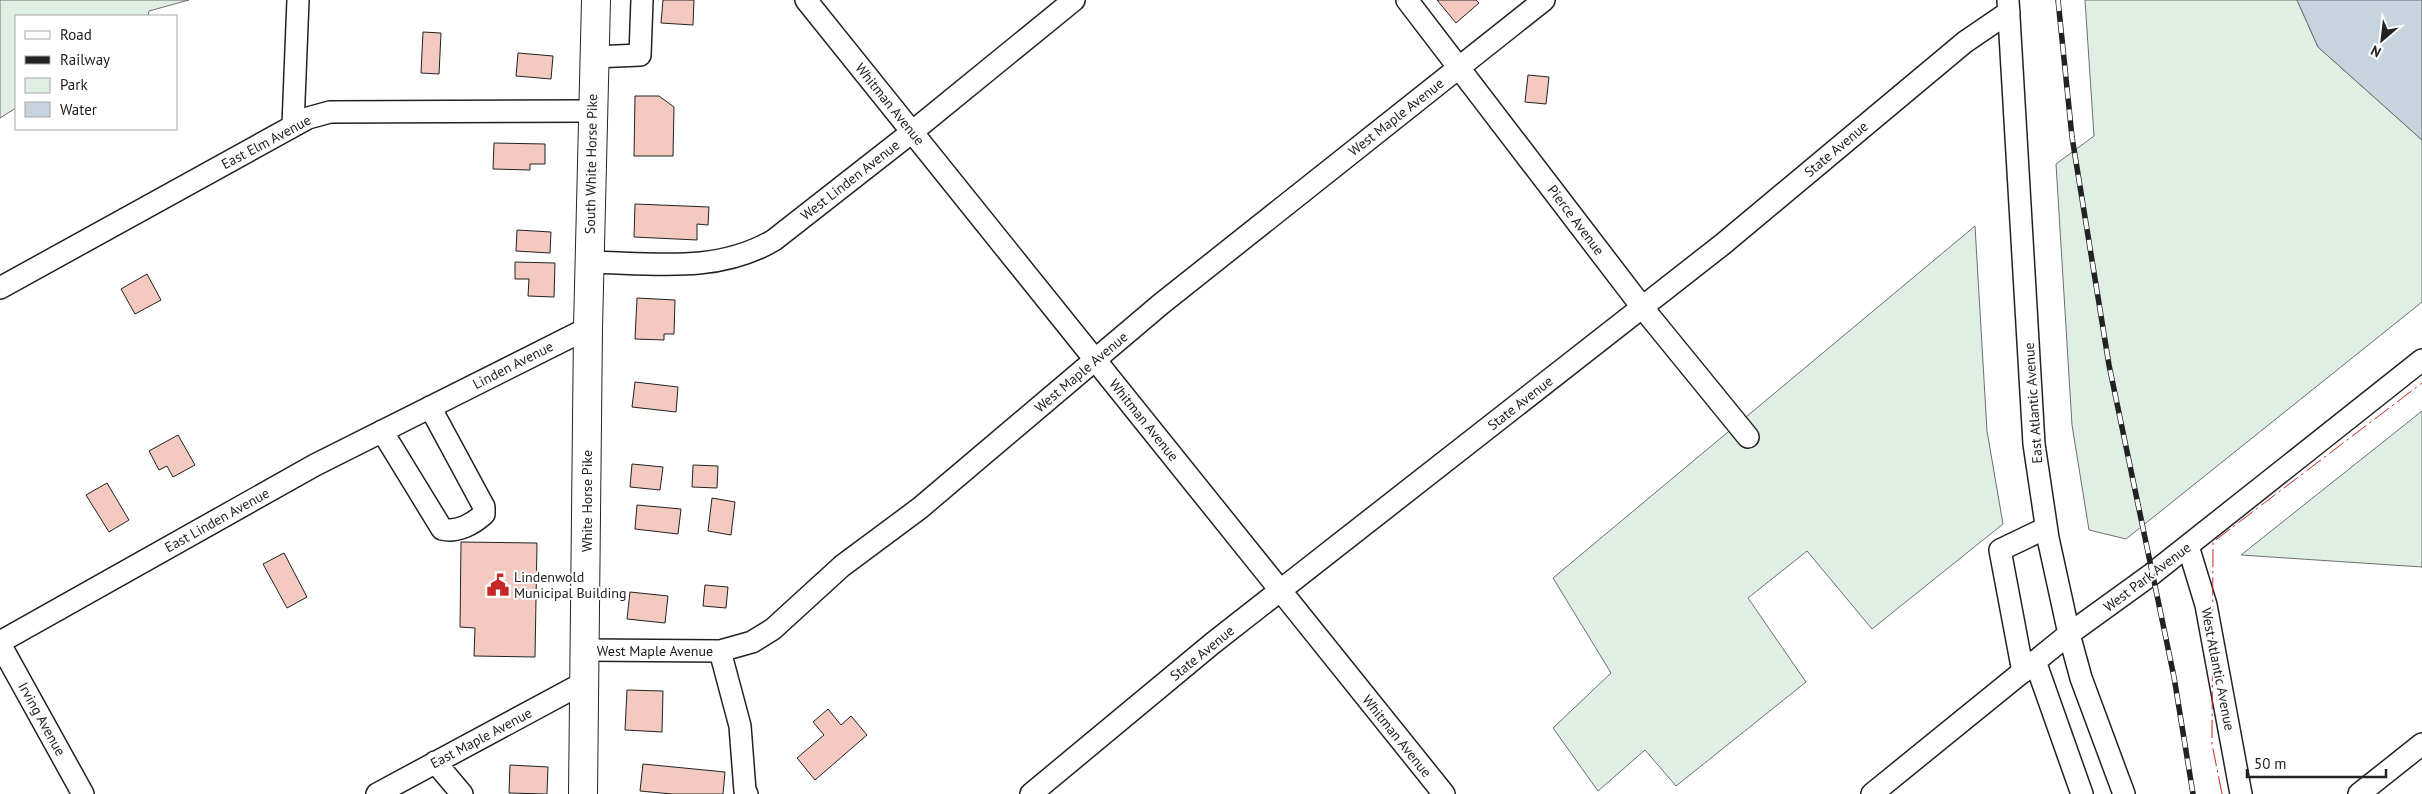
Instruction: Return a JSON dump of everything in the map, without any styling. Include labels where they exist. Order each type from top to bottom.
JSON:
[{"type":"highway","name":"South White Horse Pike","points":[[588,328],[592,111],[594,56],[599,2]]},
{"type":"highway","name":"White Horse Pike","points":[[583,794],[588,328]]},
{"type":"street","points":[[293,125],[298,0]]},
{"type":"street","points":[[594,56],[640,55],[642,0]]},
{"type":"street","name":"Whitman Avenue","points":[[806,0],[1444,794]]},
{"type":"street","name":"West Linden Avenue","points":[[589,262],[696,264],[719,262],[757,250],[774,240],[912,132],[1074,0]]},
{"type":"street","name":"Pierce Avenue","points":[[1407,0],[1642,307],[1748,437]]},
{"type":"street","name":"West Maple Avenue","points":[[586,650],[720,651],[752,642],[773,629],[842,566],[920,508],[1161,304],[1544,0]]},
{"type":"street","name":"State Avenue","points":[[1031,794],[1213,643],[1723,244],[2009,6]]},
{"type":"street","name":"East Atlantic Avenue","points":[[2009,6],[2034,444],[2046,528],[2069,634],[2081,678],[2119,792]]},
{"type":"street","name":"East Elm Avenue","points":[[0,288],[293,125],[330,112],[592,111]]},
{"type":"street","name":"Linden Avenue","points":[[434,405],[588,328]]},
{"type":"street","name":"West Park Avenue","points":[[1872,794],[2069,634],[2188,546],[2422,360]]},
{"type":"street","points":[[382,431],[442,529],[450,531],[473,523],[484,514],[484,507],[434,405]]},
{"type":"street","name":"East Linden Avenue","points":[[0,643],[315,465],[434,405]]},
{"type":"street","points":[[2046,528],[2000,550],[2029,667],[2082,794]]},
{"type":"street","name":"West Atlantic Avenue","points":[[2188,546],[2206,605],[2241,794]]},
{"type":"street","name":"Irving Avenue","points":[[0,643],[83,794]]},
{"type":"street","points":[[720,651],[740,726],[745,791],[747,794]]},
{"type":"street","name":"East Maple Avenue","points":[[377,794],[585,682]]},
{"type":"street","points":[[2359,794],[2418,755]]},
{"type":"street","points":[[436,762],[462,794]]},
{"type":"green space","points":[[0,0],[189,0],[149,11],[148,15],[15,15],[15,109],[0,118]]},
{"type":"green space","points":[[2085,0],[2297,0],[2318,47],[2422,140],[2422,302],[2126,539],[2089,530],[2072,425],[2056,164],[2094,136]]},
{"type":"green space","points":[[1975,226],[1987,431],[2003,524],[1872,629],[1807,551],[1748,598],[1806,682],[1676,786],[1645,750],[1598,791],[1553,728],[1611,673],[1553,578]]},
{"type":"green space","points":[[2422,411],[2422,567],[2241,555]]},
{"type":"water","points":[[2297,0],[2422,0],[2422,140],[2318,47]]},
{"type":"building","points":[[663,0],[694,0],[693,25],[661,23]]},
{"type":"building","points":[[1437,0],[1476,0],[1479,3],[1456,23]]},
{"type":"building","points":[[423,32],[441,33],[439,74],[421,73]]},
{"type":"building","points":[[518,53],[553,56],[551,79],[516,76]]},
{"type":"building","points":[[1528,75],[1549,77],[1546,104],[1525,102]]},
{"type":"building","points":[[635,96],[659,96],[674,107],[673,156],[634,156]]},
{"type":"building","points":[[494,143],[545,144],[545,164],[530,164],[530,170],[493,169]]},
{"type":"building","points":[[635,204],[709,207],[708,225],[697,224],[697,240],[634,237]]},
{"type":"building","points":[[517,230],[551,232],[550,253],[516,251]]},
{"type":"building","points":[[515,262],[555,263],[554,297],[528,296],[529,279],[515,279]]},
{"type":"building","points":[[147,274],[161,300],[135,314],[121,289]]},
{"type":"building","points":[[637,298],[675,300],[674,334],[664,334],[664,340],[635,339]]},
{"type":"building","points":[[635,382],[678,387],[676,412],[632,407]]},
{"type":"building","points":[[178,435],[195,465],[173,477],[167,466],[159,470],[149,451]]},
{"type":"building","points":[[632,464],[663,467],[660,490],[630,487]]},
{"type":"building","points":[[693,465],[718,466],[717,488],[692,487]]},
{"type":"building","points":[[107,483],[129,520],[109,532],[86,495]]},
{"type":"building","points":[[712,498],[735,502],[731,535],[708,531]]},
{"type":"building","points":[[637,505],[681,509],[678,534],[635,529]]},
{"type":"building","name":"Lindenwold Municipal Building","points":[[461,542],[537,543],[535,657],[474,656],[475,628],[460,627]]},
{"type":"building","points":[[284,553],[307,597],[287,608],[263,564]]},
{"type":"building","points":[[705,585],[728,587],[726,608],[703,606]]},
{"type":"building","points":[[630,592],[668,596],[665,623],[627,619]]},
{"type":"building","points":[[627,690],[663,691],[662,732],[625,730]]},
{"type":"building","points":[[828,709],[841,725],[851,716],[867,735],[815,780],[797,758],[824,735],[813,722]]},
{"type":"building","points":[[643,764],[725,772],[723,794],[672,794],[640,791]]},
{"type":"building","points":[[510,765],[548,767],[547,794],[509,793]]},
{"type":"railway","points":[[2058,0],[2072,137],[2109,365],[2174,677],[2193,794]]},
{"type":"power","points":[[2222,794],[2212,744],[2213,542],[2422,383]]},
{"type":"place","name":"Lindenwold Municipal Building","points":[[498,585]]}]
